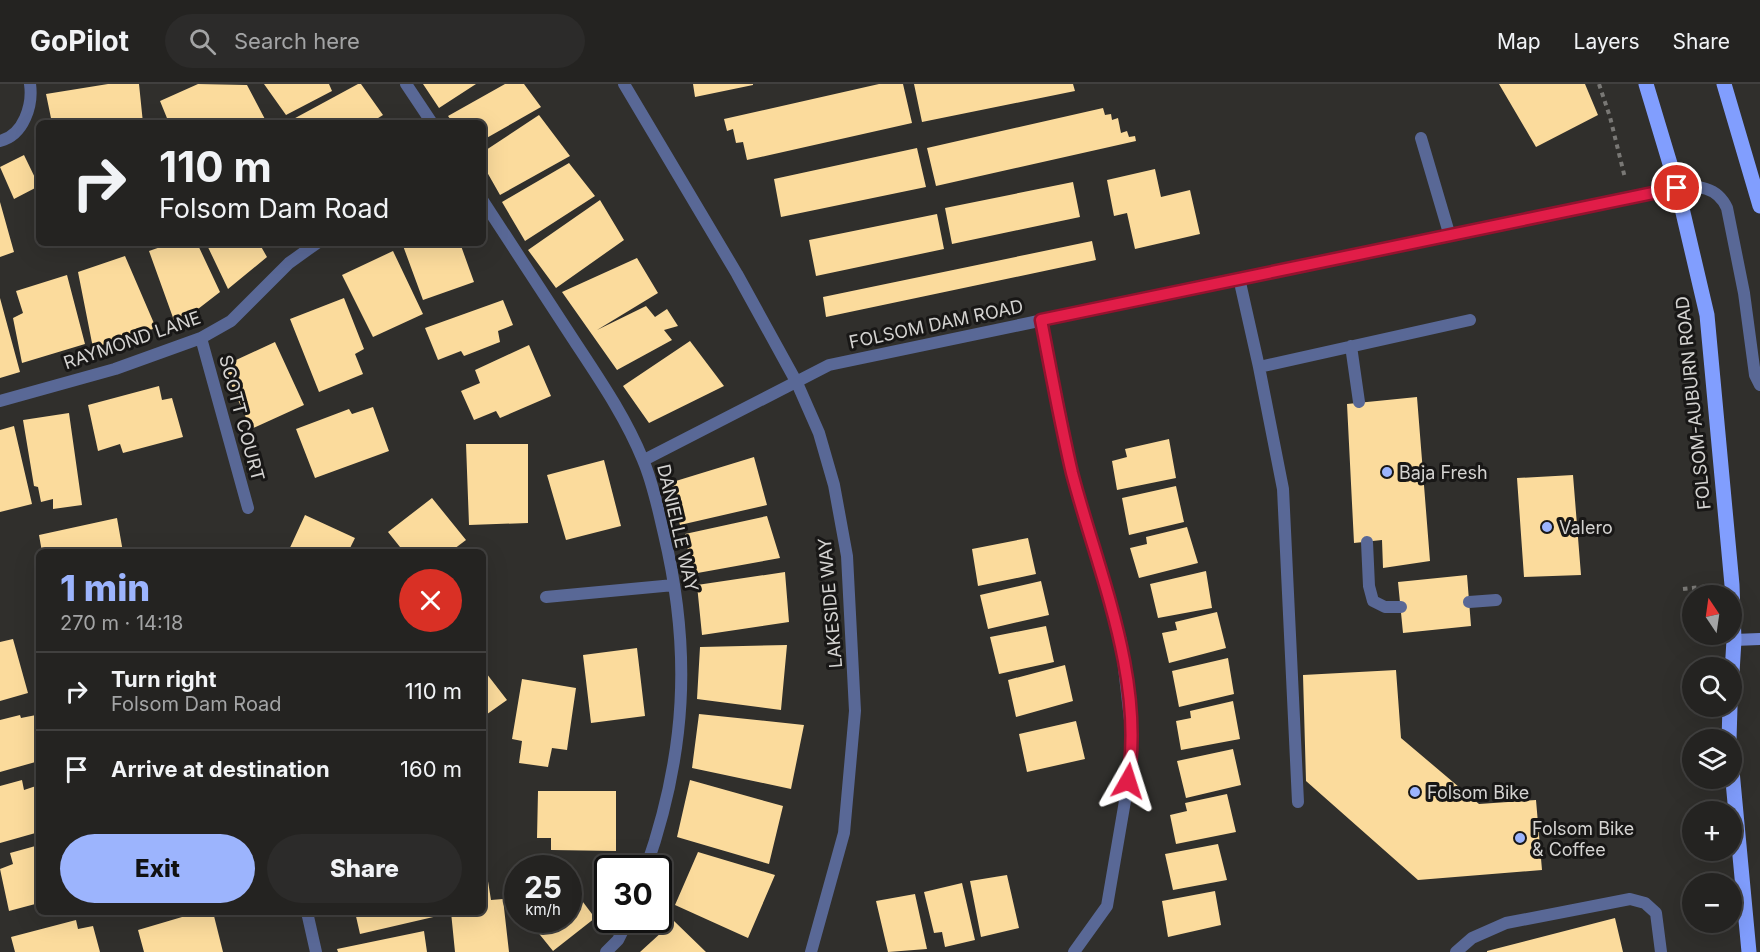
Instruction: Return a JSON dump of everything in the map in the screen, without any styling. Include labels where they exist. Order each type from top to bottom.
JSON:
[{"type":"main road","name":"FOLSOM-AUBURN ROAD","points":[[1646,84],[1677,188],[1707,315],[1729,585]]},
{"type":"main road","points":[[1724,84],[1756,171],[1760,206]]},
{"type":"main road","points":[[1742,640],[1760,639]]},
{"type":"main road","points":[[1734,789],[1749,952]]},
{"type":"street","points":[[0,141],[6,140],[24,123],[32,99],[30,84]]},
{"type":"street","points":[[406,84],[430,120]]},
{"type":"street","name":"LAKESIDE WAY","points":[[624,84],[719,243],[797,383],[819,433],[834,485],[847,556],[855,711],[844,833],[811,952]]},
{"type":"street","points":[[1421,138],[1449,233]]},
{"type":"street","name":"FOLSOM DAM ROAD","points":[[644,460],[829,365],[1449,233],[1629,197],[1698,186],[1713,191],[1722,198],[1726,208],[1744,293],[1755,375],[1760,385]]},
{"type":"street","name":"DANIELLE WAY","points":[[486,206],[619,410],[644,460],[656,497],[674,585],[683,655],[680,725],[674,770],[651,855]]},
{"type":"street","name":"RAYMOND LANE","points":[[0,401],[115,369],[201,338],[231,321],[289,263],[313,246]]},
{"type":"street","points":[[1239,278],[1283,489],[1298,802]]},
{"type":"street","points":[[1041,320],[1072,472],[1121,641],[1130,720],[1132,760],[1107,906],[1074,952]]},
{"type":"street","points":[[1259,367],[1470,320]]},
{"type":"street","name":"SCOTT COURT","points":[[201,338],[248,508]]},
{"type":"street","points":[[1351,346],[1359,402]]},
{"type":"street","points":[[1367,542],[1369,586],[1373,601],[1385,607],[1401,608]]},
{"type":"street","points":[[546,597],[674,585]]},
{"type":"street","points":[[1469,602],[1496,600]]},
{"type":"street","points":[[1456,952],[1472,938],[1506,923],[1630,899],[1645,903],[1656,913],[1661,952]]},
{"type":"street","points":[[308,915],[315,952]]},
{"type":"street","points":[[606,952],[622,933]]},
{"type":"path","points":[[1599,84],[1610,117],[1629,197]]},
{"type":"building","points":[[108,84],[139,84],[143,120],[51,120],[46,94]]},
{"type":"building","points":[[198,84],[247,85],[265,120],[168,120],[160,101]]},
{"type":"building","points":[[264,84],[329,84],[332,91],[286,115]]},
{"type":"building","points":[[358,84],[361,84],[383,115],[375,120],[292,120]]},
{"type":"building","points":[[423,84],[476,84],[439,108]]},
{"type":"building","points":[[505,84],[524,84],[541,107],[486,138],[486,120],[451,120],[448,116]]},
{"type":"building","points":[[693,84],[753,84],[753,85],[695,97]]},
{"type":"building","points":[[879,84],[903,84],[912,123],[747,160],[743,142],[736,143],[733,129],[727,131],[724,119]]},
{"type":"building","points":[[914,84],[1073,84],[1075,91],[922,122]]},
{"type":"building","points":[[1499,84],[1585,84],[1598,115],[1536,147]]},
{"type":"building","points":[[1103,108],[1105,115],[1111,114],[1112,120],[1118,118],[1121,133],[1127,131],[1129,137],[1135,136],[1136,141],[936,186],[927,148]]},
{"type":"building","points":[[539,115],[570,156],[500,195],[486,170],[486,150]]},
{"type":"building","points":[[917,148],[926,187],[781,217],[774,179]]},
{"type":"building","points":[[24,155],[36,180],[36,188],[14,199],[0,167]]},
{"type":"building","points":[[569,163],[595,196],[525,241],[502,202]]},
{"type":"building","points":[[1155,169],[1161,197],[1190,190],[1200,234],[1135,249],[1127,213],[1114,216],[1107,180]]},
{"type":"building","points":[[1073,182],[1080,217],[952,244],[945,208]]},
{"type":"building","points":[[600,200],[624,240],[556,288],[528,250]]},
{"type":"building","points":[[0,202],[14,252],[0,257]]},
{"type":"building","points":[[937,214],[944,249],[816,276],[809,240]]},
{"type":"building","points":[[1092,241],[1096,260],[826,317],[823,297]]},
{"type":"building","points":[[163,246],[198,246],[220,292],[176,326],[149,251]]},
{"type":"building","points":[[207,246],[261,246],[267,257],[228,289]]},
{"type":"building","points":[[403,246],[461,246],[474,282],[423,300]]},
{"type":"building","points":[[393,251],[423,314],[373,337],[342,275]]},
{"type":"building","points":[[125,256],[156,328],[93,348],[78,272]]},
{"type":"building","points":[[637,258],[658,293],[597,330],[646,306],[655,317],[667,309],[678,326],[664,330],[672,340],[617,370],[562,292]]},
{"type":"building","points":[[67,275],[85,344],[22,363],[13,318],[23,313],[16,291]]},
{"type":"building","points":[[0,298],[20,372],[0,378]]},
{"type":"building","points":[[344,298],[364,349],[355,354],[363,374],[319,392],[290,319]]},
{"type":"building","points":[[503,300],[513,325],[498,331],[500,342],[464,356],[461,351],[438,360],[425,328]]},
{"type":"building","points":[[690,341],[724,386],[649,423],[623,386]]},
{"type":"building","points":[[275,342],[304,405],[251,429],[223,366]]},
{"type":"building","points":[[529,345],[551,396],[500,418],[496,411],[474,420],[461,391],[480,383],[475,370]]},
{"type":"building","points":[[159,386],[162,400],[172,398],[183,437],[123,453],[120,444],[98,451],[88,405]]},
{"type":"building","name":"Baja Fresh","points":[[1417,397],[1430,561],[1383,568],[1382,540],[1354,543],[1347,404]]},
{"type":"building","points":[[373,407],[389,451],[315,478],[296,429],[349,409],[352,414]]},
{"type":"building","points":[[69,413],[82,505],[53,509],[53,499],[41,502],[38,487],[34,486],[23,420]]},
{"type":"building","points":[[14,426],[32,504],[0,512],[0,430]]},
{"type":"building","points":[[1169,439],[1176,478],[1117,490],[1112,461],[1127,457],[1125,449]]},
{"type":"building","points":[[466,444],[528,444],[528,523],[469,525]]},
{"type":"building","points":[[754,457],[767,505],[680,525],[666,484]]},
{"type":"building","points":[[604,460],[621,526],[566,540],[547,475]]},
{"type":"building","points":[[1573,475],[1581,575],[1524,577],[1517,478]]},
{"type":"building","points":[[1176,486],[1184,522],[1129,535],[1122,498]]},
{"type":"building","points":[[432,498],[466,540],[454,549],[402,549],[388,532]]},
{"type":"building","points":[[305,515],[355,538],[350,549],[289,549]]},
{"type":"building","points":[[767,516],[780,558],[692,574],[685,534]]},
{"type":"building","points":[[117,518],[122,549],[41,549],[39,535]]},
{"type":"building","points":[[1187,527],[1198,563],[1139,578],[1130,548],[1147,544],[1146,537]]},
{"type":"building","points":[[1028,538],[1036,574],[978,586],[972,549]]},
{"type":"building","points":[[1206,571],[1212,608],[1158,618],[1150,584]]},
{"type":"building","points":[[785,572],[789,622],[702,635],[697,585]]},
{"type":"building","points":[[1467,575],[1471,626],[1403,633],[1398,582]]},
{"type":"building","points":[[1041,581],[1049,615],[988,629],[980,595]]},
{"type":"building","points":[[1217,612],[1226,648],[1169,663],[1162,633],[1177,630],[1175,622]]},
{"type":"building","points":[[1046,626],[1054,662],[999,674],[990,637]]},
{"type":"building","points":[[13,639],[28,693],[0,701],[0,642]]},
{"type":"building","points":[[787,645],[781,710],[697,699],[700,647]]},
{"type":"building","points":[[637,648],[645,716],[591,723],[583,655]]},
{"type":"building","points":[[1228,658],[1234,694],[1179,707],[1172,671]]},
{"type":"building","points":[[1065,665],[1073,701],[1016,717],[1008,680]]},
{"type":"building","points":[[1396,670],[1401,738],[1479,804],[1536,800],[1542,870],[1418,880],[1306,781],[1303,675]]},
{"type":"building","points":[[486,673],[507,700],[486,715]]},
{"type":"building","points":[[522,679],[576,688],[567,750],[552,748],[548,767],[519,763],[522,741],[512,739]]},
{"type":"building","points":[[1233,701],[1240,739],[1181,750],[1176,721],[1191,718],[1190,711]]},
{"type":"building","points":[[699,714],[804,725],[791,789],[692,768]]},
{"type":"building","points":[[20,715],[21,718],[36,715],[36,762],[0,772],[0,720]]},
{"type":"building","points":[[1076,721],[1085,759],[1027,772],[1019,734]]},
{"type":"building","points":[[1233,749],[1241,785],[1186,798],[1177,761]]},
{"type":"building","points":[[22,780],[24,790],[36,786],[36,833],[0,843],[0,786]]},
{"type":"building","points":[[690,780],[783,806],[769,864],[677,837]]},
{"type":"building","points":[[538,791],[616,791],[616,851],[551,850],[551,838],[537,838]]},
{"type":"building","points":[[1227,794],[1236,832],[1176,844],[1170,815],[1187,811],[1185,803]]},
{"type":"building","points":[[1218,844],[1227,880],[1173,890],[1165,854]]},
{"type":"building","points":[[36,846],[36,904],[9,911],[0,869],[13,864],[10,853]]},
{"type":"building","points":[[698,852],[775,875],[748,938],[675,905]]},
{"type":"building","points":[[486,875],[491,900],[503,899],[504,933],[507,933],[509,952],[455,952],[451,915],[486,915]]},
{"type":"building","points":[[1007,875],[1019,928],[981,937],[970,881]]},
{"type":"building","points":[[962,883],[975,940],[945,947],[942,932],[934,933],[924,892]]},
{"type":"building","points":[[1215,891],[1221,925],[1168,937],[1162,901]]},
{"type":"building","points":[[915,894],[927,949],[888,952],[876,901]]},
{"type":"building","points":[[582,901],[594,917],[582,928]]},
{"type":"building","points":[[189,915],[214,915],[223,952],[144,952],[138,930]]},
{"type":"building","points":[[356,915],[442,915],[360,934]]},
{"type":"building","points":[[1615,918],[1623,952],[1487,952],[1487,951]]},
{"type":"building","points":[[76,920],[78,929],[93,926],[100,952],[15,952],[11,937]]},
{"type":"building","points":[[674,921],[706,952],[640,952],[661,933],[672,933]]},
{"type":"building","points":[[424,931],[427,952],[338,952],[337,949]]},
{"type":"building","points":[[538,933],[576,933],[553,951]]},
{"type":"place","name":"Baja Fresh","points":[[1387,472]]},
{"type":"place","name":"Valero","points":[[1547,527]]},
{"type":"place","name":"Folsom Bike","points":[[1415,792]]},
{"type":"place","name":"Folsom Bike & Coffee","points":[[1520,838]]},
{"type":"route","points":[[1128,781],[1132,760],[1121,641],[1072,472],[1041,320],[1541,214],[1677,188]]}]
